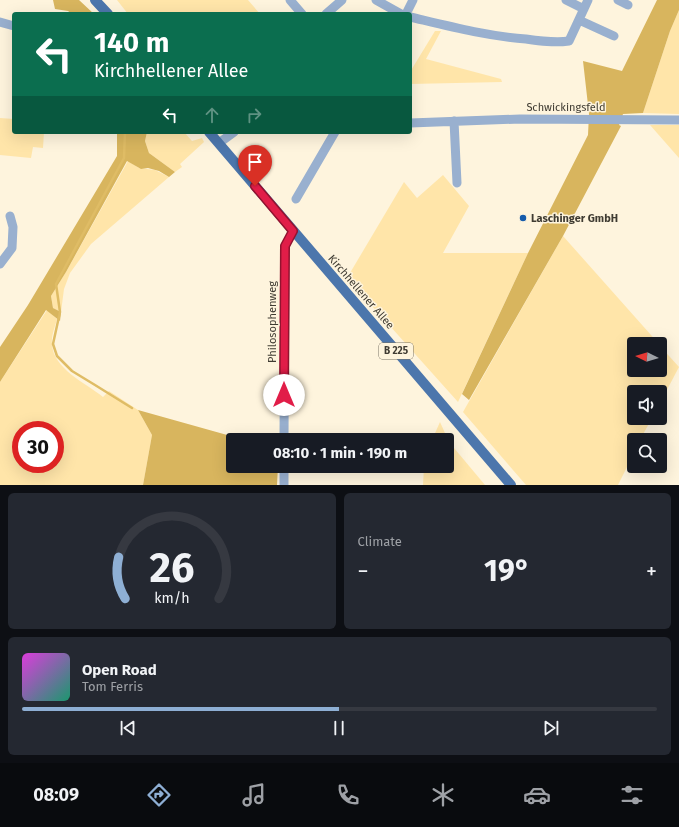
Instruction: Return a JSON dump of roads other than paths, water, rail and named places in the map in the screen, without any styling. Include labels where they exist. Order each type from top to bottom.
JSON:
[{"type":"main road","points":[[95,0],[106,12]]},
{"type":"main road","name":"Kirchhellener Allee","points":[[211,134],[511,485]]},
{"type":"street","points":[[290,0],[300,12]]},
{"type":"street","points":[[328,12],[342,0]]},
{"type":"street","points":[[376,0],[397,12]]},
{"type":"street","points":[[407,12],[413,0]]},
{"type":"street","points":[[566,0],[584,9]]},
{"type":"street","points":[[412,17],[481,34],[557,42],[569,41],[588,0]]},
{"type":"street","points":[[618,0],[628,5]]},
{"type":"street","points":[[579,20],[614,36]]},
{"type":"street","points":[[0,22],[12,25]]},
{"type":"street","name":"Schwickingsfeld","points":[[412,123],[520,120],[679,120]]},
{"type":"street","points":[[454,121],[457,183]]},
{"type":"street","points":[[219,143],[231,134]]},
{"type":"street","points":[[296,199],[334,134]]},
{"type":"street","points":[[0,264],[12,248],[13,228],[10,216]]},
{"type":"street","name":"Philosophenweg","points":[[284,433],[285,246],[293,231]]},
{"type":"street","points":[[284,473],[284,485]]},
{"type":"waterway","points":[[125,134],[124,158],[56,284],[60,312],[53,344],[57,356],[72,371],[132,408]]},
{"type":"place","name":"Laschinger GmbH","points":[[523,218]]}]
